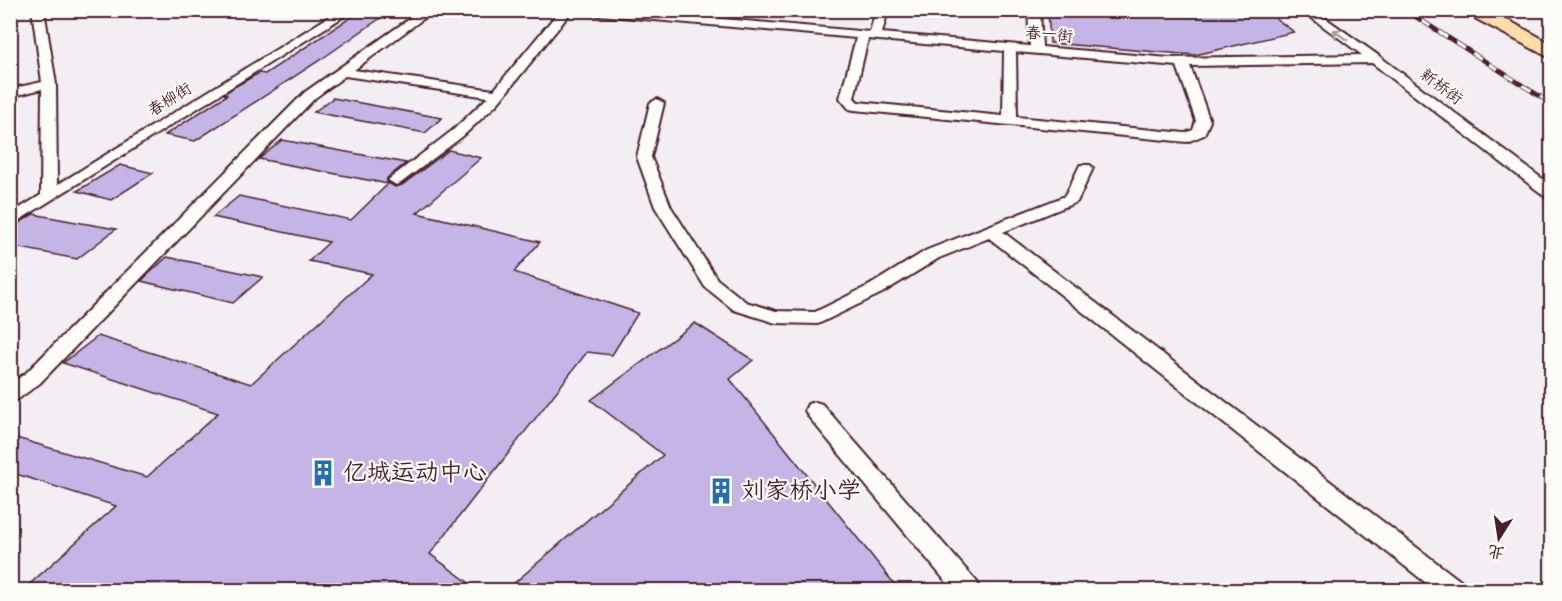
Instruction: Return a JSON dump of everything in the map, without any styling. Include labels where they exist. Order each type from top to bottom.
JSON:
[{"type":"highway","points":[[1474,10],[1551,53]]},
{"type":"highway","points":[[1509,10],[1551,33]]},
{"type":"street","points":[[39,10],[49,84],[49,197]]},
{"type":"street","name":"春柳街","points":[[10,221],[349,10]]},
{"type":"street","points":[[10,395],[33,378],[310,95],[430,10]]},
{"type":"street","points":[[396,180],[458,133],[497,94],[567,10]]},
{"type":"street","name":"春一街","points":[[577,10],[696,16],[869,36],[1182,62],[1375,59]]},
{"type":"street","points":[[882,10],[869,36],[847,98],[854,106],[1187,138],[1199,132],[1203,121],[1182,62]]},
{"type":"street","points":[[1034,10],[1036,51]]},
{"type":"street","name":"新桥街","points":[[1306,10],[1375,59],[1551,194]]},
{"type":"street","points":[[1010,48],[1010,121]]},
{"type":"street","points":[[343,72],[497,94]]},
{"type":"street","points":[[10,93],[49,84]]},
{"type":"street","points":[[657,103],[644,157],[663,207],[711,283],[741,306],[776,317],[818,318],[876,289],[933,254],[1071,199],[1085,168]]},
{"type":"street","points":[[991,231],[1453,591]]},
{"type":"street","points":[[815,410],[968,591]]},
{"type":"building","points":[[362,10],[392,10],[195,141],[165,135],[227,95],[224,94],[236,86],[259,73],[265,74]]},
{"type":"building","points":[[1048,10],[1264,10],[1294,32],[1195,55],[1050,43]]},
{"type":"building","points":[[333,98],[442,118],[425,133],[314,112]]},
{"type":"building","name":"亿城运动中心","points":[[282,140],[406,163],[387,178],[387,182],[395,187],[402,185],[449,150],[481,158],[417,213],[540,242],[514,272],[638,313],[612,355],[587,352],[430,554],[480,591],[22,591],[116,506],[10,472],[10,436],[147,477],[218,413],[63,363],[98,336],[251,384],[372,274],[309,261],[329,242],[213,217],[239,196],[351,220],[388,184],[259,159]]},
{"type":"building","points":[[120,165],[153,173],[111,200],[77,191]]},
{"type":"building","points":[[33,214],[116,229],[77,259],[10,246],[10,229]]},
{"type":"building","points":[[167,257],[263,277],[233,303],[141,281]]},
{"type":"building","name":"刘家桥小学","points":[[695,323],[753,360],[730,379],[900,591],[505,591],[663,455],[591,400]]},
{"type":"railway","points":[[1405,10],[1552,104]]},
{"type":"place","name":"亿城运动中心","points":[[323,473]]},
{"type":"place","name":"刘家桥小学","points":[[721,491]]}]
